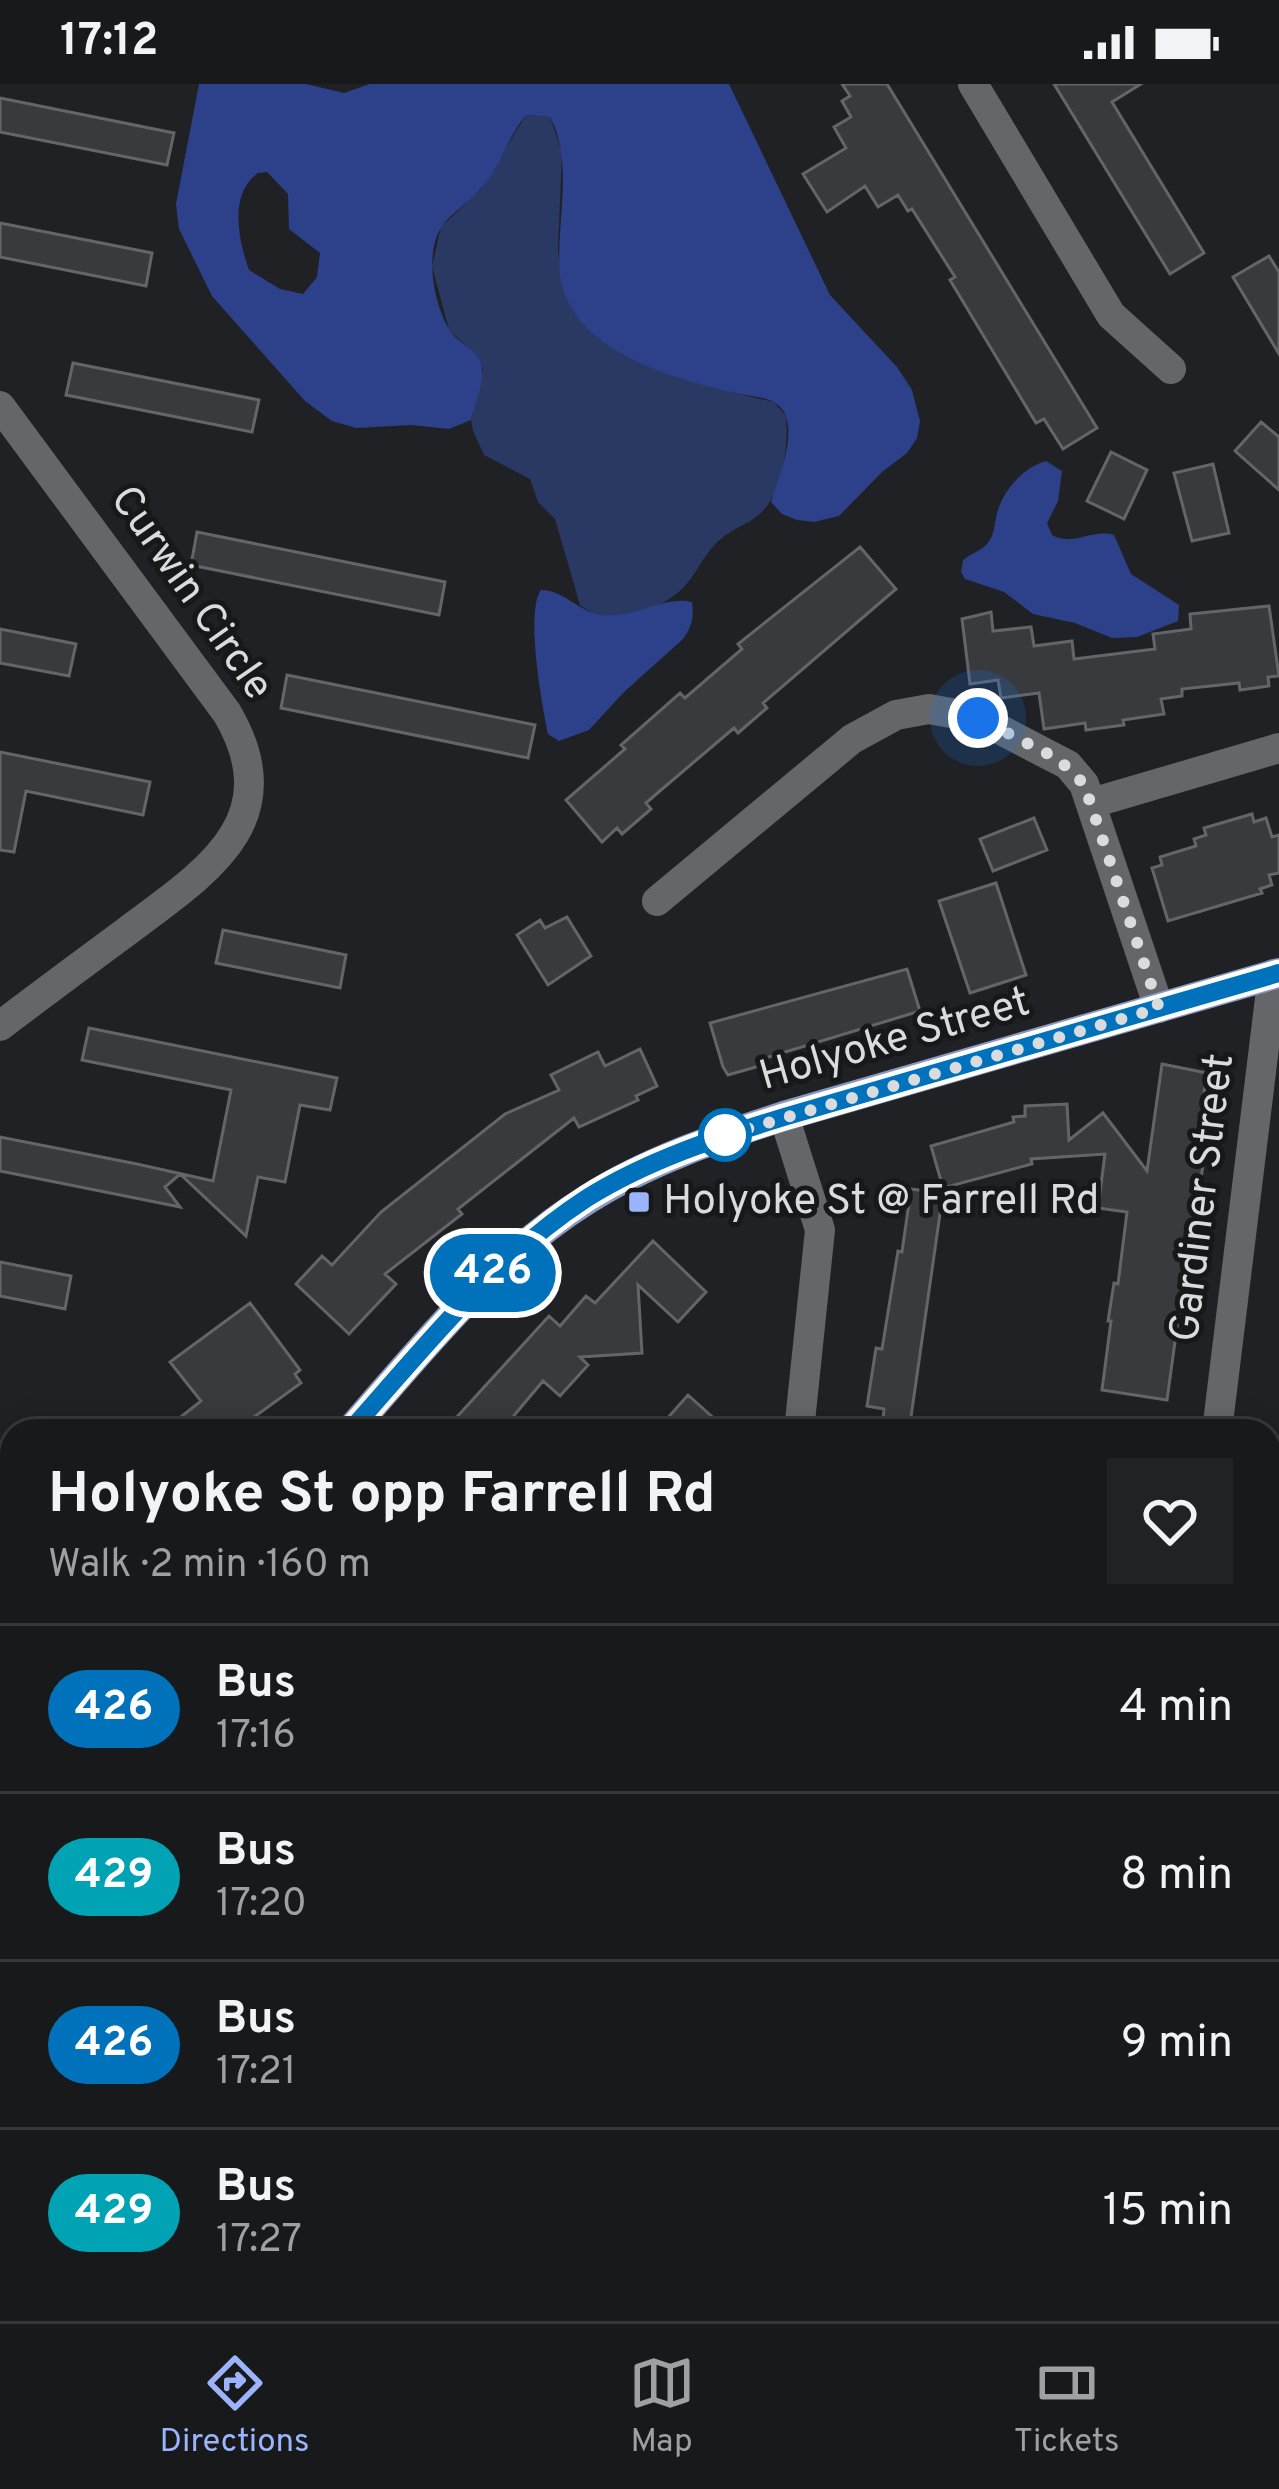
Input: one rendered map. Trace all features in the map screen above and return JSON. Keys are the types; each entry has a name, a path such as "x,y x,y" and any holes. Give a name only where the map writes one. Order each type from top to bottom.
{"main road":[{"name":"Holyoke Street","path":"361,1419 515,1252 566,1213 646,1167 784,1117 1276,974"}],"street":[{"path":"973,84 1112,315 1171,369"},
{"name":"Curwin Circle","path":"0,406 227,713 242,742 249,775 241,823 214,864 0,1026"},
{"path":"656,901 852,739 896,715 946,710 994,724 1068,765 1084,784 1159,1008"},
{"path":"1092,803 1279,748"},
{"name":"Gardiner Street","path":"1219,1419 1276,974"},
{"path":"784,1117 820,1230 799,1419"}],"shaded area":[{"path":"199,84 306,84 344,93 370,84 729,84 830,295 897,367 912,390 920,421 917,438 839,516 814,522 782,514 771,502 787,445 787,422 780,406 681,379 628,357 584,324 569,303 560,277 561,154 550,117 526,115 489,178 437,236 432,264 440,308 451,332 478,357 482,371 471,420 449,429 412,425 356,428 332,421 305,401 212,296 179,229 176,204","holes":["267,172 288,194 289,229 320,253 317,277 303,294 280,289 249,270 242,246 239,205 249,182"]},
{"path":"526,115 550,117 562,152 558,251 563,290 622,354 733,393 774,402 786,416 784,462 767,506 716,543 682,589 632,615 604,616 580,605 555,519 538,502 530,479 484,455 471,420 483,369 478,357 449,330 432,266 441,227 481,189"},
{"path":"1046,461 1062,471 1058,501 1047,523 1052,535 1067,539 1114,535 1131,574 1179,605 1178,621 1137,637 1112,638 1033,614 1004,592 965,579 963,560 990,540 1007,492 1024,473"},
{"path":"541,590 601,615 681,601 692,602 693,613 682,640 589,730 559,741 548,734 536,659 534,618"}],"building":[{"path":"842,84 887,84 1097,428 1063,449 1044,419 1036,423 950,280 955,277 898,195 878,207 865,186 827,212 803,174 846,148 834,127 851,117 842,101 850,96"},
{"path":"1054,84 1141,84 1112,102 1204,253 1170,274"},
{"path":"0,98 174,133 167,165 0,132"},
{"path":"0,223 152,253 146,286 0,257"},
{"path":"1269,256 1279,272 1279,354 1233,277"},
{"path":"73,363 259,400 252,432 66,395"},
{"path":"1261,422 1279,437 1279,490 1235,451"},
{"path":"1111,452 1147,470 1124,519 1087,501"},
{"path":"1213,464 1229,533 1192,541 1174,473"},
{"path":"197,532 445,582 439,615 191,565"},
{"path":"860,547 896,589 763,703 767,708 738,733 734,728 646,803 651,809 622,834 617,828 602,842 566,800 680,693 685,698 742,649 738,644"},
{"path":"1269,606 1279,676 1268,677 1269,686 1240,690 1239,683 1182,689 1182,696 1161,699 1164,714 1123,720 1124,725 1086,730 1085,723 1044,729 1039,693 1001,698 998,680 970,684 962,619 991,612 993,631 1031,627 1034,646 1072,641 1074,659 1155,649 1153,634 1191,629 1190,614"},
{"path":"0,629 76,644 69,676 0,663"},
{"path":"287,675 535,725 528,758 281,708"},
{"path":"0,752 150,782 143,815 26,791 14,852 0,850"},
{"path":"1252,814 1254,822 1266,818 1272,837 1279,835 1279,873 1269,875 1272,885 1260,889 1262,893 1168,921 1152,868 1162,865 1160,857 1196,846 1194,839 1206,835 1204,828"},
{"path":"1034,818 1047,850 993,871 980,839"},
{"path":"996,883 1026,975 970,993 939,901"},
{"path":"567,917 591,956 548,985 517,935 540,920 545,928"},
{"path":"223,930 346,955 340,988 216,963"},
{"path":"907,969 920,1011 762,1059 763,1065 728,1075 723,1067 710,1023"},
{"path":"89,1028 337,1078 330,1110 300,1105 285,1182 258,1177 246,1236 180,1174 165,1187 180,1207 0,1171 0,1137 137,1164 213,1181 231,1090 82,1060"},
{"path":"640,1049 657,1086 579,1127 574,1118 458,1209 462,1214 385,1274 396,1284 349,1334 296,1284 322,1256 332,1265 381,1212 505,1114 559,1090 551,1075 598,1052 605,1066"},
{"path":"1162,1064 1207,1073 1196,1148 1205,1151 1167,1400 1102,1390 1108,1321 1127,1212 1098,1208 1105,1154 1031,1159 1032,1164 943,1188 931,1146 1014,1122 1013,1117 1025,1116 1025,1106 1067,1104 1069,1140 1103,1113 1147,1171"},
{"path":"911,1189 943,1193 911,1419 883,1419 884,1409 867,1406 898,1251 902,1252"},
{"path":"653,1241 706,1292 678,1322 638,1285 642,1353 580,1357 588,1365 560,1396 543,1381 511,1419 455,1419 549,1316 560,1326 586,1296 595,1303"},
{"path":"0,1262 71,1276 65,1309 0,1296"},
{"path":"250,1303 300,1370 295,1374 301,1383 252,1419 178,1419 201,1401 170,1362"},
{"path":"688,1395 715,1419 667,1419"}],"bus line":[{"name":"426","path":"361,1419 515,1252 590,1197 646,1167 784,1117 1279,973"}],"place":[{"name":"Holyoke St @ Farrell Rd","path":"639,1202"}],"route":[{"path":"725,1135 716,1138 1159,1008 1084,784 1068,765 978,718"}]}
